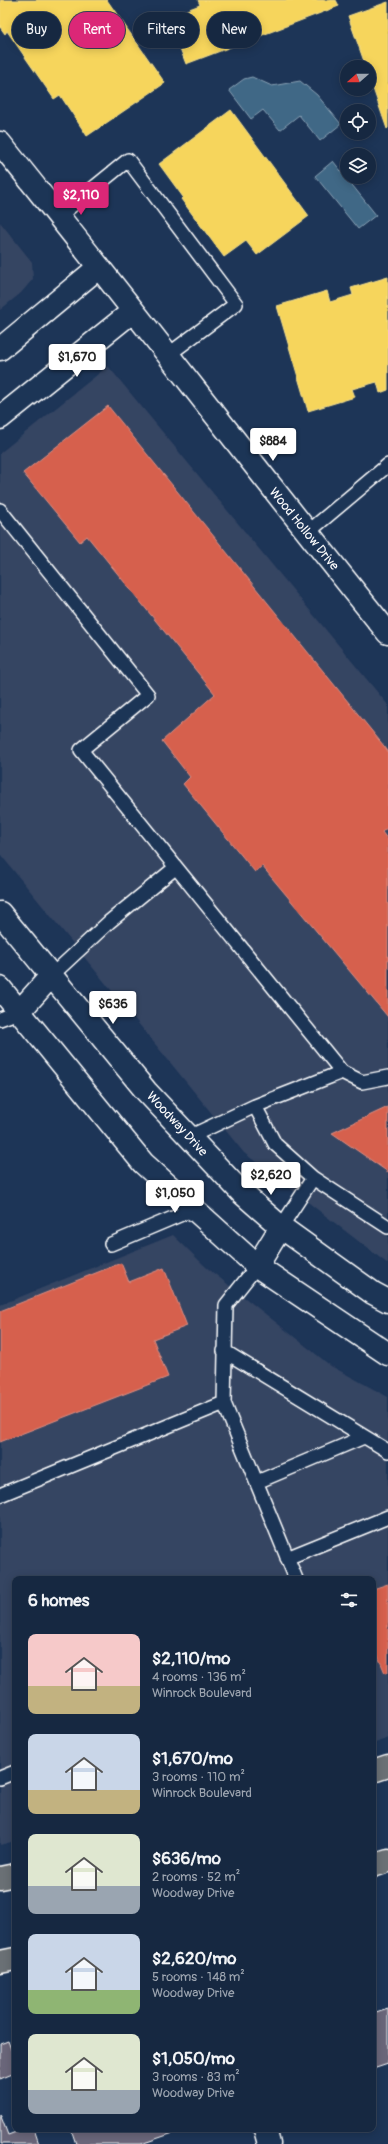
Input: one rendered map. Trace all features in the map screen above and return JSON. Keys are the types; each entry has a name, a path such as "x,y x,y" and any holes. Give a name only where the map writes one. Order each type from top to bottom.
{"main road":[{"name":"Wood Hollow Drive","path":"0,143 133,310 307,533 388,633"},
{"path":"0,349 99,267"},
{"path":"0,418 133,310"},
{"name":"Woodway Drive","path":"0,913 50,976 146,1091 242,1193 281,1227 373,1293 388,1301"},
{"path":"10,1016 50,976"},
{"path":"0,988 10,1016 143,1163 257,1266 388,1354"},
{"path":"257,1266 281,1227"},
{"path":"376,1770 388,1766"},
{"path":"376,1865 388,1861"},
{"path":"0,1878 12,1876"},
{"path":"0,1962 12,1960"},
{"path":"266,2132 270,2144"}],"lane":[{"path":"59,216 128,160 236,304 168,355"},
{"path":"307,533 388,464"},
{"path":"0,510 148,695 81,750 175,868 342,1072 362,1082 388,1077"},
{"path":"50,976 109,922 175,868"},
{"path":"189,1138 255,1106 342,1072"},
{"path":"255,1106 275,1144 313,1178 388,1227"},
{"path":"281,1227 313,1178"},
{"path":"111,1244 194,1209"},
{"path":"257,1266 226,1305 224,1403 295,1576"},
{"path":"224,1351 388,1451"},
{"path":"0,1495 224,1403"},
{"path":"257,1482 364,1437"},
{"path":"287,1558 388,1517"},
{"path":"0,1778 12,1773"}],"shaded area":[{"path":"252,77 272,86 300,81 317,95 340,123 340,125 320,141 299,115 280,130 263,110 251,119 229,90 244,79"},
{"path":"333,161 340,170 340,184 351,184 376,215 358,229 315,176"},
{"path":"0,222 32,262 33,279 21,293 0,310"},
{"path":"108,366 388,705 388,1264 244,1153 0,854 0,453"},
{"path":"173,1235 206,1267 331,1366 388,1397 388,1738 376,1743 376,1576 12,1576 12,1842 0,1845 0,1305"}],"building: Homes":[{"path":"0,0 107,0 115,12 69,12 69,48 125,48 125,26 133,37 133,48 141,48 165,83 87,136 60,95 54,99 19,48 61,48 61,12 12,12 12,38 7,31 5,34 0,27"},
{"path":"198,0 336,0 339,6 261,36 261,12 207,12 207,48 228,48 186,64 180,48 199,48 199,12 181,12 200,5"},
{"path":"388,2 387,129 376,96 376,60 364,60 348,16"},
{"path":"231,110 309,216 257,255 246,241 224,257 181,199 183,197 159,164"},
{"path":"388,277 388,390 380,393 377,382 352,389 355,397 308,411 277,306 327,291 330,302 353,295 351,288"}],"building: Shops":[{"path":"108,406 388,751 388,827 382,832 388,840 388,1017 262,866 255,872 183,784 190,777 162,741 215,694 87,536 80,542 23,473"},
{"path":"388,1107 388,1172 332,1133"},
{"path":"121,1263 129,1282 164,1268 187,1326 153,1339 168,1377 0,1442 0,1311"},
{"path":"388,1584 388,1672 385,1673 376,1651 376,1588"}],"building: Other":[{"path":"388,2008 388,2064 376,2068 376,2012"},
{"path":"8,2041 12,2052 12,2074 0,2079 0,2044"},
{"path":"0,2114 8,2135 16,2132 35,2132 39,2144 0,2144"},
{"path":"72,2132 176,2132 141,2144 76,2144"}]}
